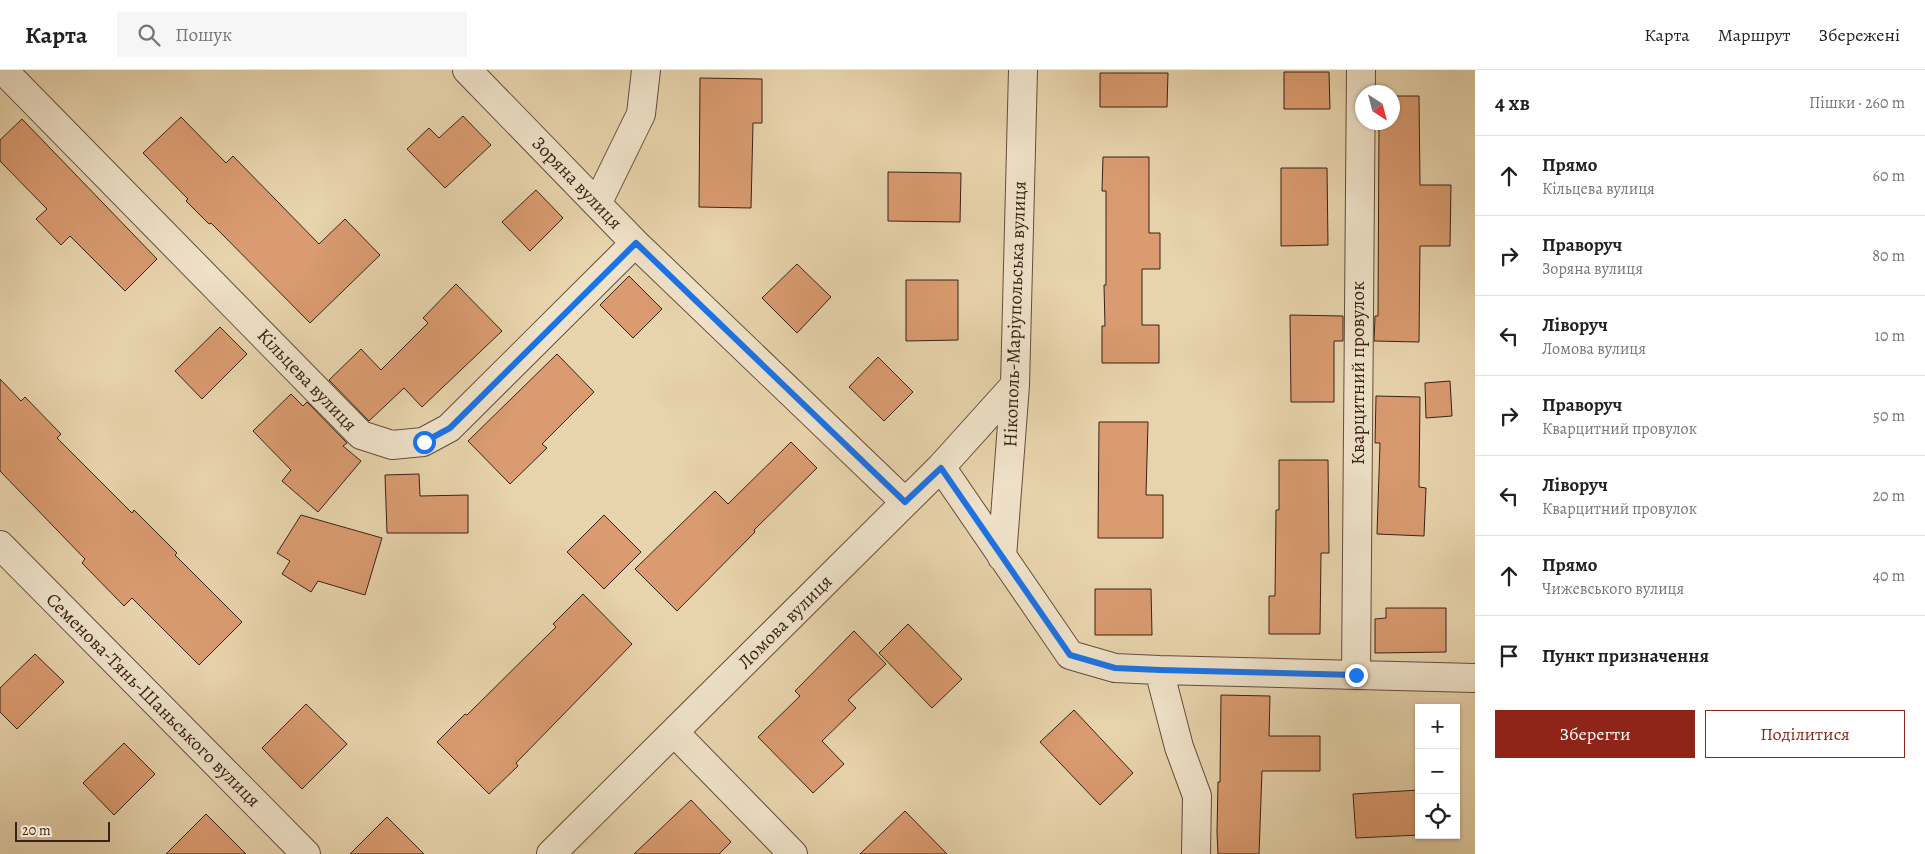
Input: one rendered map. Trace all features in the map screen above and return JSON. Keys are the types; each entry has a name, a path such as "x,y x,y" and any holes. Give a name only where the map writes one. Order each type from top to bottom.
{"street":[{"name":"Кільцева вулиця","path":"3,70 361,435 392,445 424,442 450,428 636,243"},
{"name":"Зоряна вулиця","path":"467,70 636,243 905,502"},
{"path":"598,204 641,114 646,70"},
{"name":"Нікополь-Маріупольська вулиця","path":"1002,557 1015,385 1023,70"},
{"name":"Кварцитний провулок","path":"1356,675 1360,70"},
{"name":"Ломова вулиця","path":"551,854 941,468 1015,385"},
{"path":"941,468 1070,655 1115,668 1475,678"},
{"name":"Семенова-Тянь-Шаньського вулиця","path":"0,545 306,854"},
{"path":"1160,670 1179,747 1197,796 1196,854"},
{"path":"674,732 793,854"}],"building":[{"path":"1284,72 1329,72 1330,109 1284,109"},
{"path":"1100,73 1168,73 1167,107 1100,107"},
{"path":"700,78 762,79 762,123 753,123 751,208 699,207"},
{"path":"1400,96 1419,96 1420,185 1451,185 1450,246 1420,246 1419,342 1374,341 1375,316 1378,316 1379,130 1400,130"},
{"path":"463,116 491,145 445,188 407,149 429,128 439,138"},
{"path":"181,117 226,163 233,156 319,244 345,219 380,255 310,323 211,223 209,224 186,201 188,199 143,153"},
{"path":"22,119 157,259 125,291 70,236 61,245 36,219 47,209 0,161 0,140"},
{"path":"1103,157 1149,157 1149,233 1160,233 1160,269 1142,269 1142,325 1159,325 1159,363 1102,363 1102,326 1105,326 1104,285 1106,285 1106,191 1102,191"},
{"path":"1281,168 1327,168 1328,245 1281,246"},
{"path":"888,172 961,173 960,222 888,221"},
{"path":"536,190 563,218 530,251 502,222"},
{"path":"797,264 831,297 797,333 762,298"},
{"path":"629,276 662,309 633,338 600,305"},
{"path":"906,280 958,280 958,340 906,341"},
{"path":"456,284 502,331 422,407 404,388 369,421 329,380 361,349 381,370 428,323 423,318"},
{"path":"1290,315 1343,316 1343,341 1334,341 1334,402 1291,402"},
{"path":"220,327 247,354 202,399 175,371"},
{"path":"557,354 594,392 542,444 547,448 510,484 468,441"},
{"path":"878,357 913,392 884,421 849,387"},
{"path":"0,379 21,401 25,397 61,434 57,438 132,513 134,510 177,553 175,555 242,622 199,665 132,598 124,606 82,563 85,559 0,471"},
{"path":"1450,381 1452,416 1426,418 1425,383"},
{"path":"291,394 303,406 307,402 347,443 343,446 361,461 318,512 282,481 291,470 253,431"},
{"path":"1376,396 1420,397 1419,487 1426,488 1424,536 1377,534 1380,443 1375,443"},
{"path":"1099,422 1148,422 1146,495 1163,495 1163,538 1098,538"},
{"path":"791,442 817,468 754,530 755,532 677,611 635,569 715,491 728,504"},
{"path":"1279,460 1328,460 1329,553 1321,553 1320,634 1269,634 1269,596 1275,596 1276,510 1279,510"},
{"path":"419,474 420,496 468,495 468,533 387,533 385,475"},
{"path":"301,515 382,538 365,595 318,581 311,592 282,574 290,561 277,553"},
{"path":"604,515 641,552 604,589 567,552"},
{"path":"1095,589 1151,589 1152,635 1095,635"},
{"path":"583,594 632,644 516,763 518,766 489,794 437,742 556,627 553,624"},
{"path":"1386,608 1446,608 1446,652 1375,653 1375,619 1386,618"},
{"path":"908,624 962,679 932,708 879,653"},
{"path":"854,631 886,664 848,700 856,708 822,741 844,764 813,793 758,737 800,696 795,691"},
{"path":"35,654 64,682 17,729 0,712 0,688"},
{"path":"1221,695 1270,696 1269,736 1320,736 1320,771 1262,771 1259,854 1218,854"},
{"path":"306,704 347,744 302,789 262,748"},
{"path":"1074,710 1133,773 1100,805 1040,742"},
{"path":"124,743 155,774 114,815 83,783"},
{"path":"1415,790 1415,835 1356,838 1353,794"},
{"path":"691,800 731,842 719,854 634,854"},
{"path":"905,811 947,854 860,854"},
{"path":"206,814 246,854 166,854"},
{"path":"387,817 424,854 350,854"}],"route":[{"path":"424,442 450,428 636,243 905,502 941,468 1070,655 1115,668 1356,675"}]}
